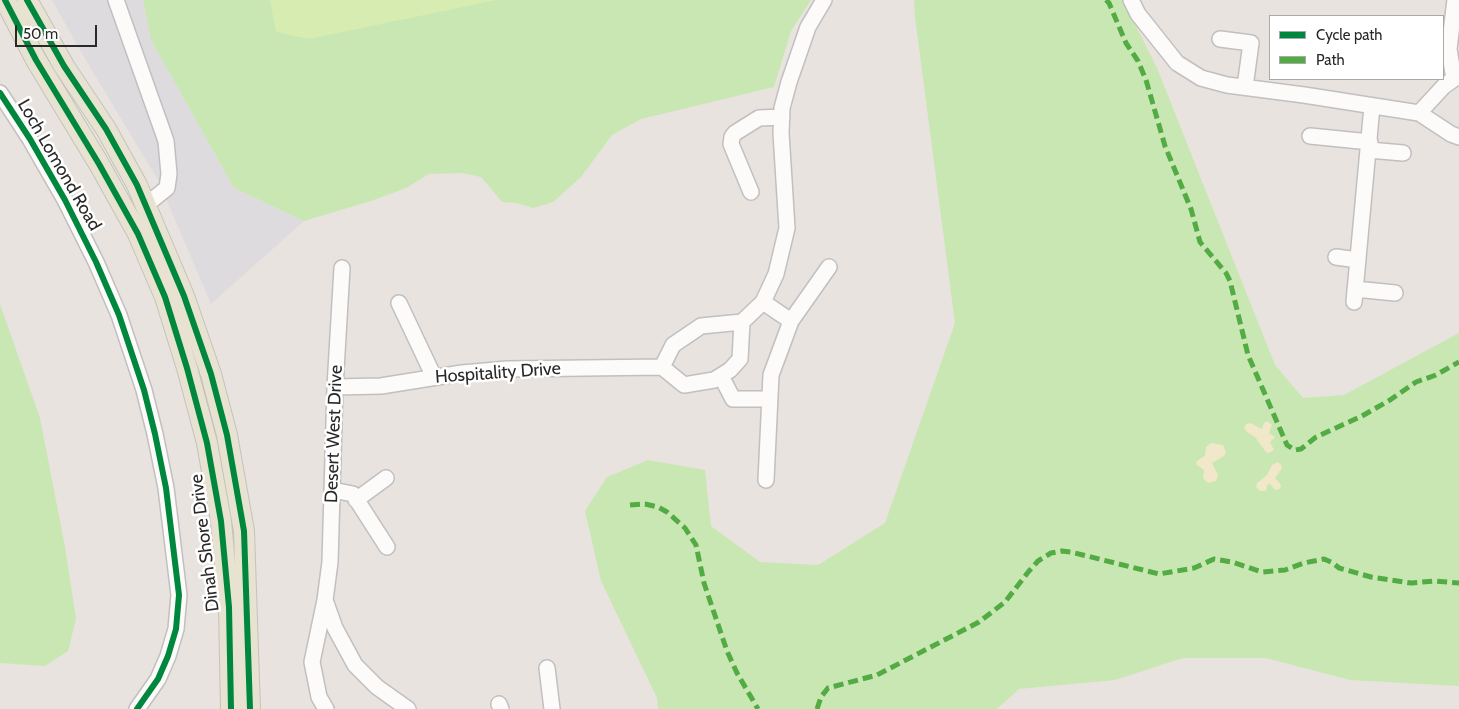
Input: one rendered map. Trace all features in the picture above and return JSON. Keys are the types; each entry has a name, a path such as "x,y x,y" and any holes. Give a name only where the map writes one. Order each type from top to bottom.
{"main road":[{"name":"Dinah Shore Drive","path":"5,0 36,60 100,164 138,234 164,297 184,359 207,443 221,520 229,607 231,709"},
{"name":"Dinah Shore Drive","path":"27,0 64,66 106,129 137,185 184,296 211,374 227,435 244,531 250,709"}],"street":[{"path":"116,0 166,141 169,174 168,188 146,205"},
{"path":"742,322 740,359 730,370 714,380 684,385 662,367 673,345 701,326 742,322 763,302 776,274 787,228 781,133 782,108 808,27 824,0"},
{"path":"1131,0 1138,14 1177,63 1201,78 1244,88 1304,95 1419,113 1439,127 1459,137"},
{"path":"1419,113 1437,95 1452,74 1449,49 1456,8"},
{"path":"1220,39 1251,43 1244,88"},
{"name":"Loch Lomond Road","path":"0,93 30,139 61,193 96,262 122,324 144,390 155,434 166,488 179,595 176,629 168,656 158,679 137,709"},
{"path":"1437,95 1434,108 1439,127"},
{"path":"1372,106 1370,146 1354,295 1395,293"},
{"path":"751,192 731,144 732,137 735,133 759,118 782,117"},
{"path":"1310,136 1403,153"},
{"path":"1336,257 1358,260"},
{"path":"766,480 771,375 791,321 829,267"},
{"name":"Desert West Drive","path":"326,709 319,696 312,662 325,600 330,562 335,387 342,268"},
{"path":"763,302 791,321"},
{"path":"399,303 434,377"},
{"name":"Hospitality Drive","path":"335,387 380,386 434,377 507,369 662,367"},
{"path":"721,376 734,399 770,399"},
{"path":"356,500 386,478"},
{"path":"332,490 352,494 387,547"},
{"name":"Desert West Drive","path":"325,600 335,628 355,666 377,687 408,709"},
{"path":"547,668 552,709"}],"shaded area":[{"path":"52,0 143,0 151,40 234,188 304,221 211,304 158,180"}],"green space":[{"path":"143,0 811,0 791,31 774,87 641,119 612,135 581,177 553,202 533,208 517,203 502,202 481,177 462,173 429,174 406,188 371,201 304,221 234,188 151,40"},
{"path":"270,0 497,0 309,39 276,32"},
{"path":"914,0 1123,0 1157,68 1275,365 1303,398 1344,395 1459,333 1459,686 1350,680 1266,658 1183,658 1115,680 1019,689 997,709 658,709 657,698 601,581 585,511 607,477 648,460 705,470 711,526 760,562 818,565 885,523 955,323"},
{"path":"0,304 40,418 65,547 76,619 68,651 45,666 0,663"}],"sand":[{"path":"1267,421 1272,425 1269,433 1275,437 1270,442 1274,450 1269,453 1244,428 1246,424 1250,423 1262,429"},
{"path":"1211,443 1223,445 1226,452 1224,456 1212,463 1218,475 1216,481 1208,483 1203,478 1204,470 1196,463 1205,456 1206,447"},
{"path":"1278,462 1282,466 1275,478 1281,485 1280,489 1275,490 1269,483 1266,491 1260,491 1256,487 1257,483 1267,475 1272,465"}],"marked path":[{"path":"1106,0 1146,80 1165,146 1191,209 1200,242 1226,273 1230,281 1248,355 1287,445 1295,450 1301,449 1316,437 1362,416 1416,382 1436,375 1459,362"},
{"path":"630,505 645,504 658,507 667,512 685,528 696,545 704,583 727,651 737,673 758,709"},
{"path":"817,709 821,697 828,688 877,675 979,622 1005,602 1038,561 1051,553 1071,552 1159,574 1194,568 1214,559 1232,562 1262,572 1285,570 1304,563 1324,559 1339,568 1371,577 1411,583 1435,581 1459,583"}],"cycle path":[{"path":"5,0 36,60 99,164 138,234 165,297 187,368 207,443 221,521 229,607 231,709"},
{"path":"27,0 64,66 106,129 137,185 184,296 211,374 227,435 244,531 250,709"},
{"path":"0,93 30,139 65,200 96,262 119,315 144,390 155,434 166,488 179,595 176,629 168,656 158,679 137,709"}]}
